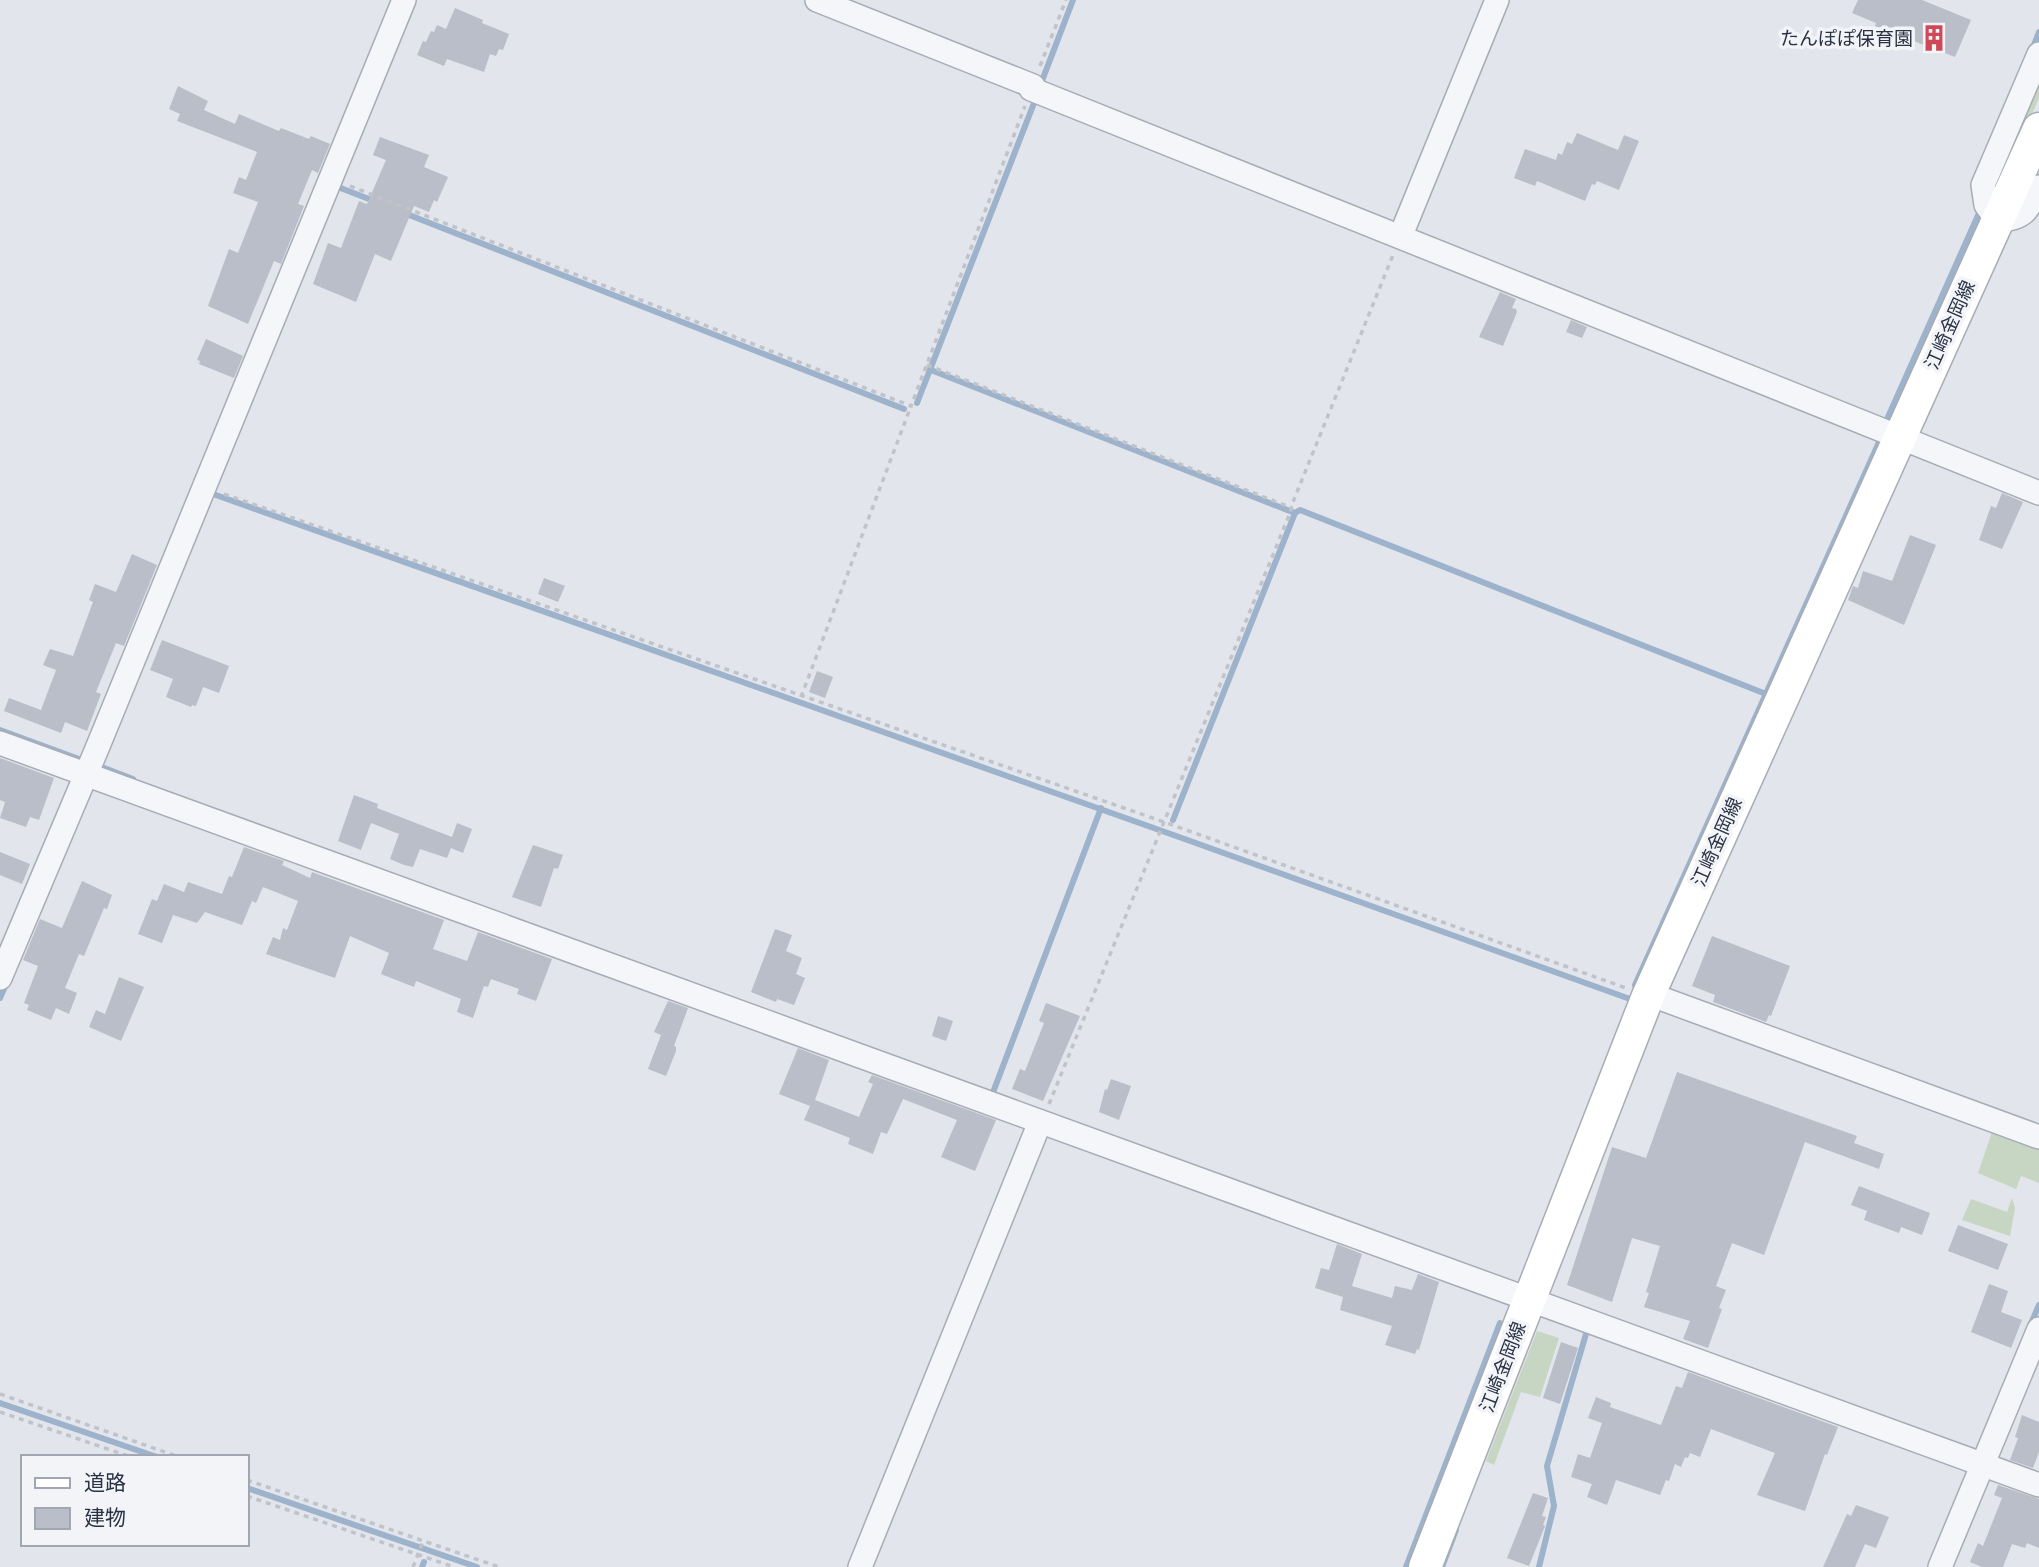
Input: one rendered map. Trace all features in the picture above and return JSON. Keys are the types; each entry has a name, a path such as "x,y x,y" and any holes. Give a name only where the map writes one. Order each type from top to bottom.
{"main road":[{"name":"江崎金岡線","path":"1425,1567 1648,995 2039,129"}],"street":[{"path":"0,978 404,0"},
{"path":"817,0 2039,493"},
{"path":"1401,235 1497,0"},
{"path":"2039,54 1983,185 1986,205 1997,220 2012,220 2025,212 2039,187"},
{"path":"0,743 1043,1116 1529,1299 2039,1485"},
{"path":"1648,995 2039,1137"},
{"path":"860,1567 1043,1116"},
{"path":"1940,1567 2039,1329"}],"path":[{"path":"801,697 911,406 930,366 1066,0"},
{"path":"346,185 911,406"},
{"path":"1043,1116 1401,235"},
{"path":"930,366 1291,510"},
{"path":"218,492 1648,995"},
{"path":"0,1394 173,1455"},
{"path":"0,1412 125,1455"},
{"path":"248,1480 499,1567"},
{"path":"248,1496 419,1552 454,1567"},
{"path":"413,1567 423,1542"}],"green space":[{"path":"2039,71 2039,98 1996,194 1991,188"},
{"path":"1992,1132 2039,1148 2039,1183 2021,1176 2016,1189 1978,1173"},
{"path":"2012,1198 2015,1208 2010,1236 1962,1220 1971,1199 2007,1212"},
{"path":"1537,1331 1559,1338 1540,1397 1521,1392 1494,1465 1486,1461"}],"building":[{"name":"たんぽぽ保育園","path":"1858,0 1922,0 1971,20 1955,57 1875,26 1876,23 1852,13"},
{"path":"455,8 509,34 503,50 499,49 496,56 490,54 484,72 447,59 444,66 417,55 423,41 426,42 437,25 446,29"},
{"path":"178,86 208,101 204,110 235,124 239,114 279,131 281,128 330,144 318,173 312,170 298,204 304,206 281,264 274,261 248,324 208,306 229,249 238,253 258,202 233,193 239,177 246,180 257,152 177,121 180,114 169,109"},
{"path":"1577,133 1618,150 1624,135 1639,141 1619,190 1597,181 1595,185 1592,184 1585,201 1537,181 1535,186 1514,178 1525,149 1556,160 1558,153 1562,155 1567,142 1572,144"},
{"path":"380,137 429,155 424,167 448,177 437,202 434,200 429,212 414,206 391,261 375,254 356,302 313,284 328,243 341,248 359,201 367,204 386,160 373,155"},
{"path":"1500,292 1516,299 1512,308 1517,312 1503,346 1479,337"},
{"path":"1571,320 1587,327 1582,338 1566,332"},
{"path":"206,339 243,356 234,378 199,364 200,361 197,360"},
{"path":"2002,493 2023,502 2002,549 1979,540 1991,506 1996,508"},
{"path":"1910,535 1936,545 1904,625 1848,600 1853,586 1858,588 1863,571 1892,581"},
{"path":"132,554 157,565 124,646 116,643 96,692 101,694 87,731 65,722 61,733 4,711 9,698 41,710 56,670 43,665 50,649 73,656 93,602 89,600 95,584 116,592"},
{"path":"544,578 565,586 558,602 538,594"},
{"path":"162,640 229,666 219,693 203,687 196,706 191,707 166,697 173,679 150,670"},
{"path":"817,671 833,677 825,698 809,692"},
{"path":"0,758 54,778 39,820 30,817 26,827 0,818 5,802 0,800"},
{"path":"354,795 378,804 377,808 452,837 457,823 472,829 463,853 451,848 447,858 420,849 413,867 404,865 390,859 399,834 371,823 361,850 338,841"},
{"path":"533,845 563,855 558,869 554,868 541,907 512,897"},
{"path":"244,847 284,861 282,865 310,878 312,872 444,920 433,949 467,961 478,932 552,959 536,1001 517,994 519,989 491,979 488,987 484,986 473,1018 457,1012 461,999 416,981 414,987 381,974 389,953 350,936 335,978 266,954 273,937 280,940 283,928 287,930 298,901 263,887 256,903 252,901 242,925 205,912 197,923 173,915 162,943 138,934 152,899 157,901 164,884 184,892 188,882 222,894"},
{"path":"0,852 30,864 22,884 0,875"},
{"path":"82,881 112,895 84,956 79,954 65,988 77,993 69,1014 56,1008 51,1020 27,1010 29,1005 24,1003 38,966 23,960 40,919 62,928"},
{"path":"775,929 792,935 786,951 802,958 796,974 805,978 794,1005 777,999 776,1002 751,992"},
{"path":"1712,936 1790,966 1771,1016 1769,1015 1766,1022 1713,1002 1715,995 1692,986"},
{"path":"119,977 144,987 121,1041 89,1027 96,1010 105,1014"},
{"path":"668,1001 688,1008 666,1076 648,1069 661,1035 654,1032"},
{"path":"1046,1003 1080,1016 1043,1101 1012,1089 1020,1069 1025,1071 1044,1023 1039,1021"},
{"path":"938,1016 953,1021 946,1041 932,1036"},
{"path":"798,1048 829,1060 815,1100 859,1117 873,1084 868,1082 872,1075 996,1120 975,1171 941,1157 957,1120 903,1099 887,1134 881,1132 873,1154 848,1144 850,1138 804,1120 810,1106 779,1094"},
{"path":"1677,1072 1857,1136 1854,1143 1884,1154 1879,1169 1805,1142 1764,1255 1732,1243 1716,1286 1726,1290 1708,1348 1683,1339 1690,1321 1644,1307 1660,1246 1632,1238 1612,1302 1567,1285 1612,1147 1646,1158"},
{"path":"1111,1079 1131,1086 1119,1120 1099,1112 1105,1089 1107,1090"},
{"path":"1859,1186 1930,1213 1922,1235 1901,1227 1899,1233 1864,1220 1867,1211 1851,1205"},
{"path":"1958,1225 2008,1244 1998,1270 1948,1251"},
{"path":"1337,1244 1362,1254 1352,1286 1392,1298 1395,1286 1412,1290 1418,1274 1439,1282 1419,1350 1417,1349 1415,1354 1385,1345 1392,1326 1340,1310 1343,1297 1315,1288 1321,1268 1329,1270"},
{"path":"1989,1284 2008,1291 2001,1312 2022,1320 2011,1348 1971,1332"},
{"path":"1561,1342 1578,1348 1560,1404 1543,1398"},
{"path":"1688,1372 1838,1427 1827,1455 1825,1454 1805,1511 1757,1495 1775,1453 1711,1429 1700,1457 1690,1453 1681,1467 1675,1464 1660,1495 1616,1480 1607,1505 1587,1497 1592,1484 1571,1477 1578,1454 1590,1458 1602,1423 1588,1418 1596,1397 1611,1403 1610,1407 1661,1425 1676,1386 1682,1388"},
{"path":"2022,1415 2039,1422 2039,1452 2033,1468 2010,1460"},
{"path":"1998,1485 2039,1499 2039,1548 2027,1543 2025,1548 2012,1544 2003,1567 1982,1567 1970,1562 1978,1543 1983,1546 2002,1498 1994,1495"},
{"path":"1533,1493 1548,1498 1542,1516 1546,1517 1545,1526 1529,1566 1507,1558"},
{"path":"1856,1505 1889,1517 1876,1548 1865,1544 1855,1567 1823,1567 1847,1514 1851,1516"}],"waterway":[{"path":"1040,86 1073,0"},
{"path":"2032,50 2039,32"},
{"path":"917,403 1036,98"},
{"path":"338,187 374,201"},
{"path":"1884,426 1980,211 1979,207"},
{"path":"404,213 904,409"},
{"path":"931,370 1295,513"},
{"path":"1635,985 1880,440"},
{"path":"213,494 1630,999"},
{"path":"1173,820 1295,513 1300,510 1766,694"},
{"path":"0,730 79,759"},
{"path":"99,766 133,779"},
{"path":"992,1095 1101,808"},
{"path":"0,998 7,982"},
{"path":"2030,1326 2039,1305"},
{"path":"1406,1567 1500,1323"},
{"path":"1539,1567 1554,1506 1547,1466 1586,1334"},
{"path":"0,1403 151,1455"},
{"path":"248,1488 477,1567"},
{"path":"1442,1567 1456,1530"},
{"path":"422,1567 424,1562"}],"place":[{"name":"たんぽぽ保育園","path":"1934,38"}]}
